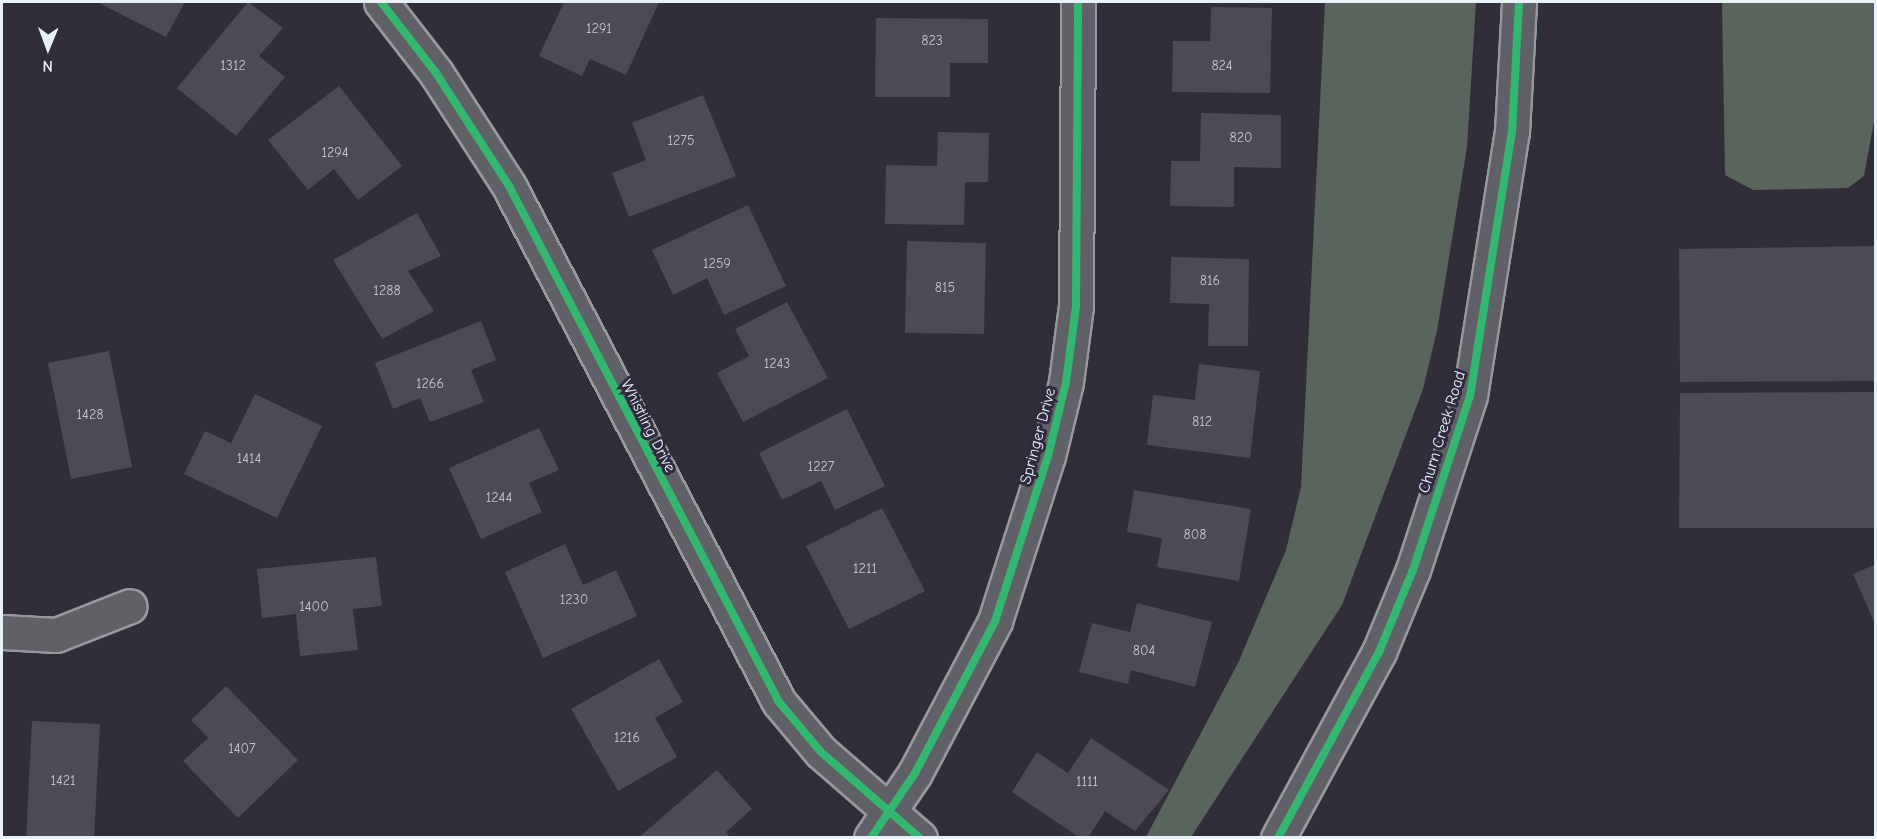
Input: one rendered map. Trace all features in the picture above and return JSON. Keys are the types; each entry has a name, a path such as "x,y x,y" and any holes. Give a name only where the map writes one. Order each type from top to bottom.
{"street":[{"name":"Springer Drive","path":"879,826 921,763 995,621 1026,532 1066,382 1078,267 1078,2"},
{"name":"Churn Creek Road","path":"1278,837 1379,651 1413,570 1470,396 1512,132 1519,2"},
{"name":"Whistling Drive","path":"393,6 509,186 779,702 799,730 879,826 920,837"},
{"path":"2,632 56,634 130,606"}],"shaded area":[{"path":"1325,2 1476,2 1467,147 1437,331 1423,389 1342,605 1191,837 1146,837 1238,663 1286,550 1301,487"},
{"path":"1722,2 1875,2 1875,116 1864,176 1848,188 1753,190 1725,175"}],"building":[{"path":"97,2 185,2 166,37"},
{"path":"248,2 283,28 259,56 285,77 236,136 177,88"},
{"path":"564,2 659,2 626,75 590,59 582,76 539,56"},
{"path":"1211,7 1272,8 1270,93 1172,92 1173,41 1210,41"},
{"path":"876,18 988,19 988,63 950,63 950,97 875,97"},
{"path":"339,86 402,166 358,200 334,169 308,190 268,140"},
{"path":"703,95 736,176 629,217 612,173 646,160 632,123"},
{"path":"1201,113 1281,115 1281,168 1234,167 1234,207 1170,206 1171,161 1200,161"},
{"path":"938,132 989,133 988,182 965,182 964,225 885,224 886,165 937,166"},
{"path":"748,205 786,286 724,315 707,278 673,295 652,250"},
{"path":"417,213 441,256 408,271 434,311 382,339 333,260"},
{"path":"907,241 986,243 984,334 905,333"},
{"path":"1874,246 1875,381 1680,382 1679,249"},
{"path":"1171,257 1249,259 1248,346 1208,346 1209,304 1170,303"},
{"path":"787,302 828,378 743,422 717,373 749,356 735,329"},
{"path":"481,321 496,360 471,370 484,402 430,422 420,398 393,409 375,363"},
{"path":"109,351 132,467 71,479 48,363"},
{"path":"1199,364 1260,371 1250,458 1147,445 1153,395 1195,400"},
{"path":"1874,392 1876,528 1679,528 1680,393"},
{"path":"255,394 322,426 277,518 184,474 205,431 231,443"},
{"path":"847,409 885,486 835,510 821,481 782,500 759,453"},
{"path":"539,428 559,470 529,483 542,512 481,539 449,468"},
{"path":"1134,490 1251,509 1239,581 1157,567 1162,538 1127,532"},
{"path":"882,508 925,591 849,629 806,546"},
{"path":"565,544 583,585 616,570 637,616 543,658 505,572"},
{"path":"376,557 382,606 353,609 358,650 300,656 296,614 262,618 257,569"},
{"path":"1876,564 1876,626 1853,574"},
{"path":"1137,603 1212,622 1195,687 1131,670 1128,684 1079,672 1092,623 1130,632"},
{"path":"659,659 683,702 655,718 677,757 618,791 571,709"},
{"path":"226,686 298,760 238,818 183,761 208,738 191,720"},
{"path":"32,721 100,724 94,838 26,838"},
{"path":"1091,738 1169,790 1135,831 1105,811 1088,838 1080,838 1012,792 1037,752 1068,773"},
{"path":"717,770 752,809 726,832 731,838 638,838"}],"cycle path":[{"path":"381,2 436,73 509,186 779,702 821,752 920,838"},
{"path":"871,838 915,773 995,621 1048,456 1066,382 1076,306 1078,2"},
{"path":"1278,838 1379,652 1413,570 1470,396 1512,132 1519,2"}]}
